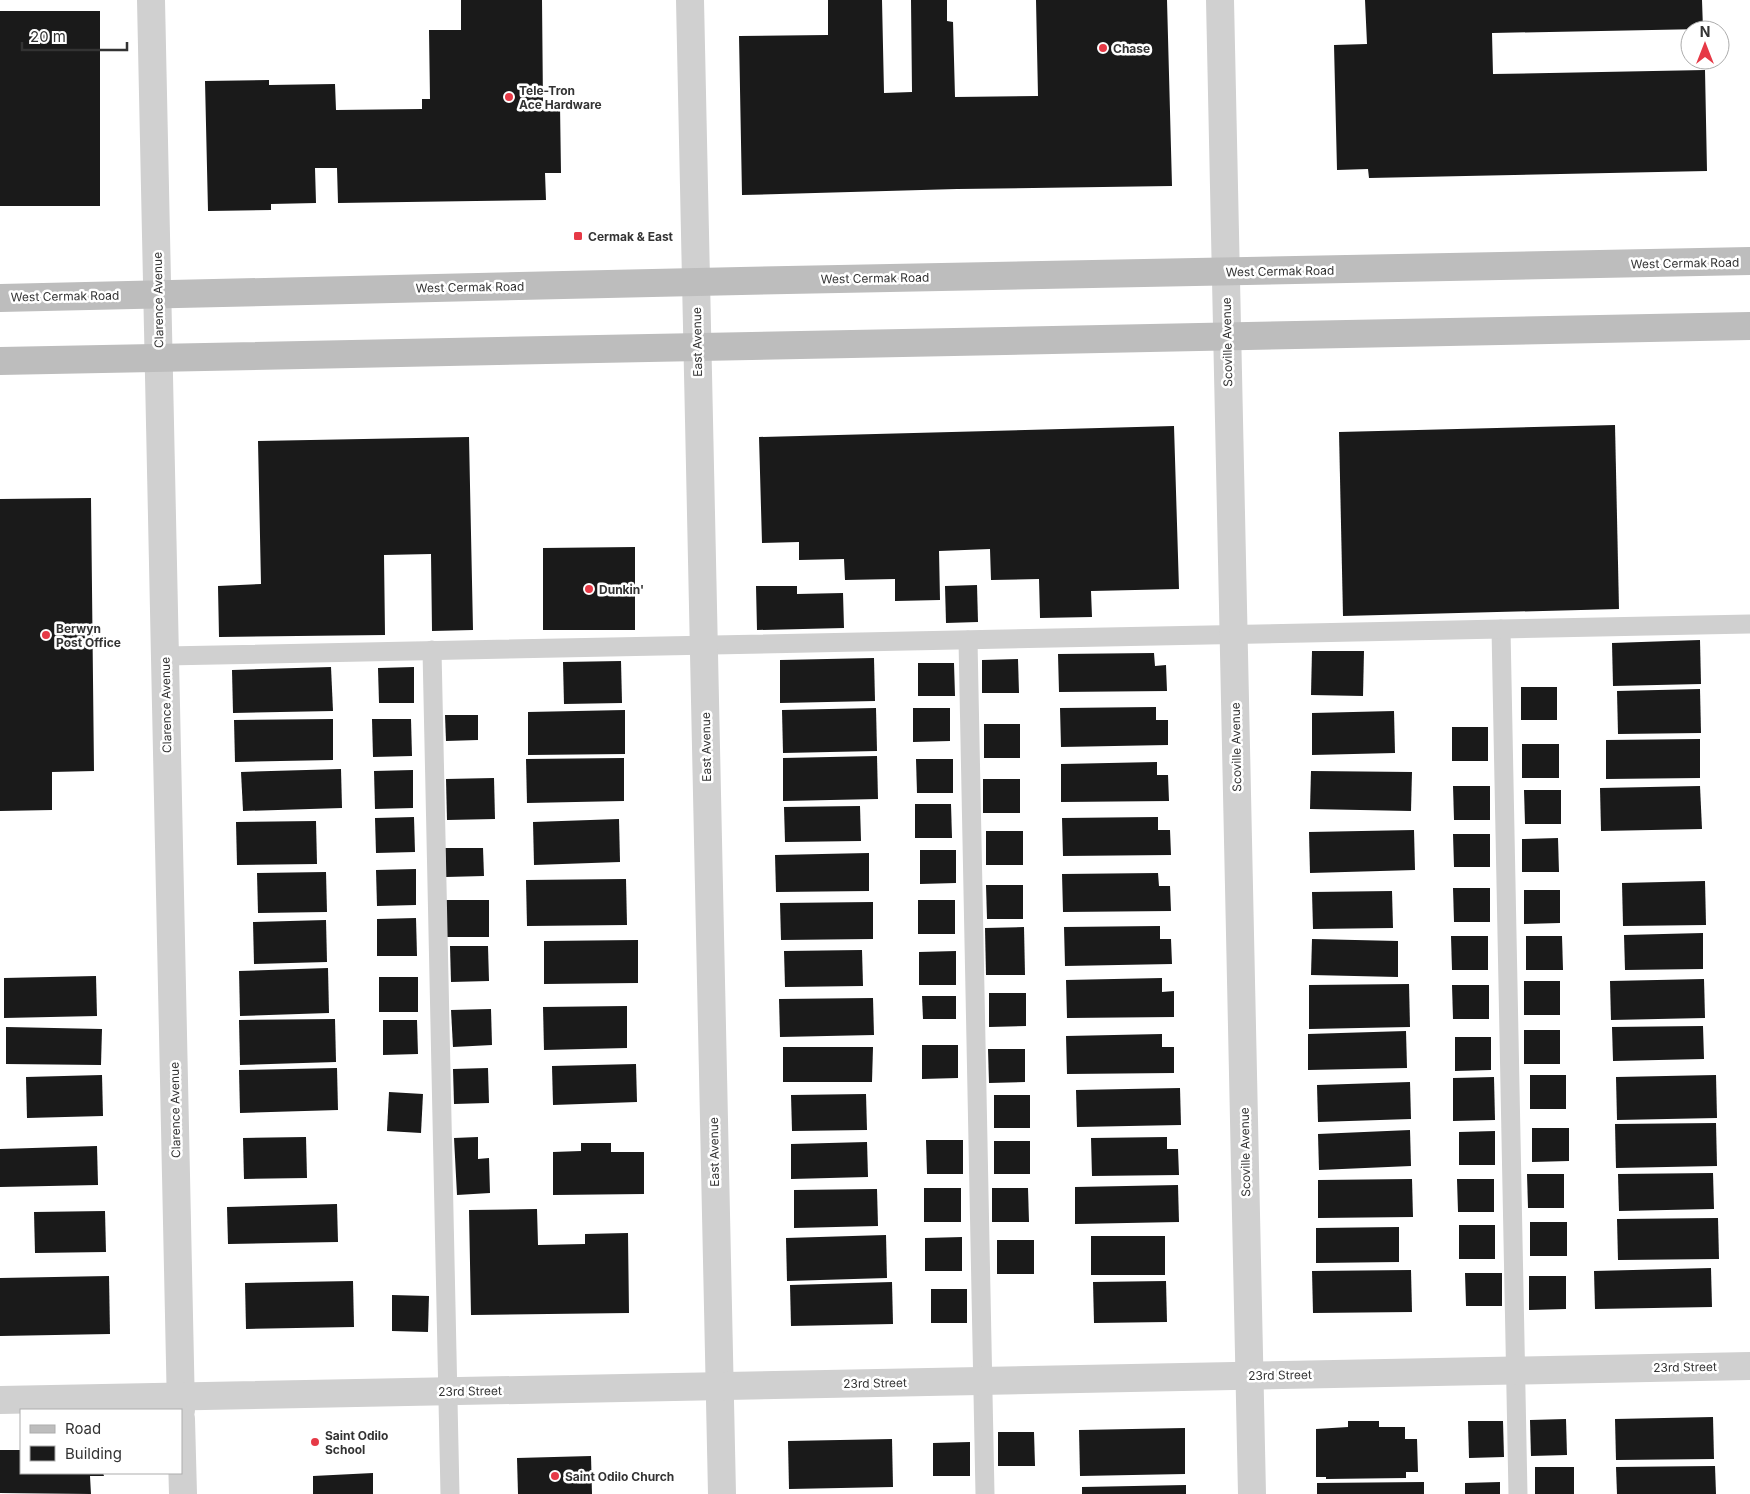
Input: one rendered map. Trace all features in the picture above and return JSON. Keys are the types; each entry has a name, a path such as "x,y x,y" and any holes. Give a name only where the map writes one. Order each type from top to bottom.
{"main road":[{"name":"West Cermak Road","path":"0,298 1750,261"},
{"path":"0,362 1750,326"}],"street":[{"name":"Clarence Avenue","path":"151,0 181,1409"},
{"name":"East Avenue","path":"690,0 722,1494"},
{"name":"Scoville Avenue","path":"1220,0 1252,1494"},
{"name":"23rd Street","path":"0,1400 181,1409 448,1392 719,1385 1750,1366"},
{"name":"Clarence Avenue","path":"182,1452 183,1494"}],"lane":[{"path":"165,656 1750,624"},
{"path":"1501,629 1514,1371 1518,1494"},
{"path":"968,640 985,1494"},
{"path":"432,650 450,1494"}],"building":[{"path":"461,0 542,0 543,105 560,105 561,173 545,173 546,200 338,203 337,168 315,168 316,203 271,204 271,210 208,211 205,81 269,80 269,85 335,84 336,110 422,109 422,99 430,99 429,30 461,30"},
{"path":"828,0 882,0 884,93 912,92 911,0 947,0 947,21 953,22 955,97 1038,96 1036,0 1167,0 1172,186 742,195 739,36 828,35"},
{"path":"1365,0 1702,0 1703,20 1680,20 1680,29 1492,33 1493,74 1705,70 1707,171 1369,178 1368,169 1337,170 1334,45 1367,44"},
{"path":"0,11 100,11 100,206 0,206"},
{"path":"1615,425 1619,609 1343,616 1339,432"},
{"path":"1174,426 1179,589 1091,591 1092,617 1040,618 1039,579 991,580 990,549 939,551 940,600 895,601 895,579 845,580 844,559 799,560 799,542 762,543 759,437"},
{"path":"469,437 473,630 432,631 431,554 384,555 385,635 219,637 218,586 261,584 258,441"},
{"name":"Berwyn Post Office","path":"91,498 94,771 52,772 52,810 0,811 0,499"},
{"name":"Dunkin'","path":"635,547 635,630 543,630 543,548"},
{"path":"977,585 978,622 946,623 945,586"},
{"path":"756,586 797,586 797,594 843,593 844,628 757,630"},
{"path":"1700,640 1701,684 1613,686 1612,643"},
{"path":"1312,651 1364,651 1363,696 1311,695"},
{"path":"1154,653 1155,666 1166,665 1167,691 1059,692 1058,654"},
{"path":"874,658 875,701 780,703 780,660"},
{"path":"1018,659 1019,693 982,693 982,660"},
{"path":"621,661 622,703 564,704 563,662"},
{"path":"918,663 954,663 955,696 918,696"},
{"path":"331,667 333,711 233,713 232,670"},
{"path":"414,667 414,703 379,703 378,668"},
{"path":"1521,687 1557,687 1557,720 1521,720"},
{"path":"1700,689 1701,733 1618,734 1617,691"},
{"path":"1156,707 1156,720 1168,720 1168,745 1061,747 1060,708"},
{"path":"876,708 877,751 783,753 782,710"},
{"path":"913,708 950,708 950,741 913,742"},
{"path":"625,710 625,754 528,755 528,712"},
{"path":"1394,711 1395,753 1312,755 1312,713"},
{"path":"445,715 478,715 478,740 446,741"},
{"path":"333,719 333,760 235,762 234,720"},
{"path":"372,719 411,719 412,756 373,757"},
{"path":"984,724 1020,724 1020,758 984,758"},
{"path":"1452,727 1488,727 1488,761 1452,761"},
{"path":"1700,739 1700,778 1606,779 1606,740"},
{"path":"1522,744 1559,744 1559,778 1522,778"},
{"path":"877,756 878,799 783,801 783,758"},
{"path":"624,758 624,801 527,803 526,759"},
{"path":"916,759 953,759 953,793 917,793"},
{"path":"1157,762 1157,775 1168,775 1169,801 1061,802 1061,764"},
{"path":"341,769 342,808 243,811 241,772"},
{"path":"413,770 413,808 375,809 374,771"},
{"path":"1311,771 1412,772 1411,811 1310,809"},
{"path":"494,778 495,819 447,820 446,779"},
{"path":"983,779 1020,779 1020,813 983,813"},
{"path":"1453,786 1490,786 1490,820 1454,820"},
{"path":"1700,786 1702,829 1601,831 1600,788"},
{"path":"1524,790 1561,790 1561,824 1525,824"},
{"path":"915,804 951,804 952,838 915,838"},
{"path":"860,806 861,841 785,842 784,807"},
{"path":"414,817 415,852 376,853 375,818"},
{"path":"1158,817 1158,830 1170,830 1171,855 1063,856 1062,818"},
{"path":"619,819 620,862 534,865 533,822"},
{"path":"316,821 317,864 237,865 236,822"},
{"path":"1414,830 1415,870 1310,873 1309,832"},
{"path":"986,831 1023,831 1023,865 986,865"},
{"path":"1453,834 1490,834 1490,867 1454,867"},
{"path":"1558,838 1559,872 1522,872 1522,839"},
{"path":"445,848 483,848 484,876 446,877"},
{"path":"920,850 956,850 956,883 920,884"},
{"path":"869,853 869,891 776,892 775,855"},
{"path":"416,869 416,905 377,906 376,870"},
{"path":"326,872 327,912 258,913 257,873"},
{"path":"1158,873 1159,886 1170,886 1171,911 1063,912 1062,874"},
{"path":"626,879 627,925 527,926 526,880"},
{"path":"1705,881 1706,925 1623,926 1622,883"},
{"path":"986,885 1023,885 1023,919 987,919"},
{"path":"1453,888 1490,888 1490,922 1454,922"},
{"path":"1524,890 1560,890 1560,923 1524,924"},
{"path":"1392,891 1393,928 1313,929 1312,892"},
{"path":"445,900 489,900 489,937 445,937"},
{"path":"918,900 955,900 955,934 918,934"},
{"path":"873,902 873,939 781,940 780,903"},
{"path":"416,918 417,956 377,956 377,919"},
{"path":"326,920 327,962 254,964 253,922"},
{"path":"1160,926 1160,939 1171,939 1172,964 1065,966 1064,927"},
{"path":"1024,927 1025,975 986,975 985,928"},
{"path":"1703,933 1703,969 1625,970 1624,935"},
{"path":"1451,936 1488,936 1488,970 1452,970"},
{"path":"1526,936 1562,936 1563,970 1526,970"},
{"path":"1312,939 1398,941 1398,977 1311,975"},
{"path":"638,940 638,983 544,984 544,941"},
{"path":"450,946 488,946 489,981 451,982"},
{"path":"862,950 863,986 785,987 784,951"},
{"path":"956,951 956,985 919,985 919,952"},
{"path":"328,968 329,1013 240,1016 239,971"},
{"path":"96,976 97,1016 4,1018 4,978"},
{"path":"379,977 418,977 418,1012 379,1012"},
{"path":"1162,978 1162,992 1174,991 1174,1017 1067,1018 1066,980"},
{"path":"1704,979 1705,1018 1611,1020 1610,981"},
{"path":"1524,981 1560,981 1560,1015 1524,1015"},
{"path":"1409,984 1410,1027 1309,1029 1309,985"},
{"path":"1452,985 1489,985 1489,1019 1453,1019"},
{"path":"989,993 1026,993 1026,1026 989,1027"},
{"path":"922,996 956,996 956,1019 923,1019"},
{"path":"873,998 874,1035 780,1037 779,999"},
{"path":"627,1006 627,1048 544,1050 543,1007"},
{"path":"491,1009 492,1045 453,1047 451,1010"},
{"path":"335,1019 336,1062 240,1065 239,1020"},
{"path":"383,1020 417,1020 418,1054 383,1055"},
{"path":"1703,1026 1704,1059 1613,1061 1612,1027"},
{"path":"6,1027 102,1029 101,1065 6,1064"},
{"path":"1524,1030 1560,1030 1560,1064 1524,1064"},
{"path":"1406,1031 1407,1068 1308,1070 1308,1034"},
{"path":"1162,1034 1162,1047 1174,1047 1174,1073 1067,1074 1066,1036"},
{"path":"1455,1037 1491,1037 1491,1070 1455,1071"},
{"path":"922,1045 958,1045 958,1078 922,1079"},
{"path":"783,1047 873,1047 872,1082 783,1082"},
{"path":"988,1049 1025,1049 1025,1082 989,1083"},
{"path":"636,1064 637,1102 553,1105 552,1066"},
{"path":"337,1068 338,1110 240,1113 239,1070"},
{"path":"488,1068 489,1103 454,1104 453,1069"},
{"path":"102,1075 103,1116 27,1118 26,1077"},
{"path":"1530,1075 1566,1075 1566,1109 1530,1109"},
{"path":"1716,1075 1717,1118 1617,1120 1616,1077"},
{"path":"1494,1077 1495,1120 1453,1121 1453,1078"},
{"path":"1410,1082 1411,1119 1318,1122 1317,1085"},
{"path":"1180,1088 1181,1125 1077,1127 1076,1090"},
{"path":"389,1092 423,1094 421,1133 387,1131"},
{"path":"866,1094 867,1130 792,1131 791,1095"},
{"path":"994,1095 1030,1095 1030,1128 994,1128"},
{"path":"1716,1123 1717,1166 1616,1168 1615,1124"},
{"path":"1532,1128 1569,1128 1569,1161 1532,1162"},
{"path":"1410,1130 1411,1166 1319,1170 1318,1134"},
{"path":"1495,1131 1495,1165 1459,1165 1459,1132"},
{"path":"306,1137 307,1178 244,1179 243,1138"},
{"path":"478,1137 478,1159 489,1158 490,1193 457,1195 454,1138"},
{"path":"1167,1137 1167,1149 1178,1149 1179,1175 1092,1176 1091,1138"},
{"path":"926,1140 963,1140 963,1174 927,1174"},
{"path":"994,1141 1030,1141 1030,1174 994,1174"},
{"path":"867,1142 868,1177 791,1179 791,1144"},
{"path":"581,1143 611,1143 611,1152 644,1152 644,1194 553,1195 553,1152 581,1151"},
{"path":"97,1146 98,1185 0,1187 0,1149"},
{"path":"1713,1173 1714,1209 1619,1211 1618,1174"},
{"path":"1527,1174 1564,1174 1564,1208 1528,1208"},
{"path":"1412,1179 1413,1217 1318,1218 1318,1180"},
{"path":"1457,1179 1494,1179 1494,1212 1458,1212"},
{"path":"1178,1185 1179,1222 1075,1224 1075,1187"},
{"path":"924,1188 961,1188 961,1222 924,1222"},
{"path":"992,1188 1028,1188 1029,1222 992,1222"},
{"path":"877,1189 878,1226 794,1228 794,1190"},
{"path":"337,1204 338,1242 228,1244 227,1207"},
{"path":"537,1209 538,1245 585,1244 585,1234 628,1233 629,1313 471,1315 469,1210"},
{"path":"105,1211 106,1252 35,1253 34,1212"},
{"path":"1718,1218 1719,1259 1618,1260 1617,1219"},
{"path":"1530,1222 1567,1222 1567,1256 1530,1256"},
{"path":"1459,1225 1495,1225 1495,1259 1459,1259"},
{"path":"1399,1227 1399,1262 1316,1263 1316,1228"},
{"path":"886,1235 887,1278 787,1281 786,1238"},
{"path":"1091,1236 1165,1236 1165,1275 1091,1275"},
{"path":"962,1237 962,1271 925,1271 925,1238"},
{"path":"997,1240 1034,1240 1034,1274 997,1274"},
{"path":"1711,1268 1712,1307 1595,1309 1594,1271"},
{"path":"1411,1270 1412,1312 1313,1313 1312,1271"},
{"path":"1465,1273 1502,1273 1502,1306 1466,1306"},
{"path":"109,1276 110,1334 0,1336 0,1278"},
{"path":"1529,1276 1566,1276 1566,1309 1529,1310"},
{"path":"353,1281 354,1327 246,1329 245,1283"},
{"path":"1166,1281 1167,1322 1094,1323 1093,1282"},
{"path":"892,1282 893,1324 791,1326 790,1285"},
{"path":"931,1289 967,1289 967,1323 931,1323"},
{"path":"392,1295 429,1296 428,1332 392,1331"},
{"path":"1713,1417 1714,1459 1616,1460 1615,1419"},
{"path":"1566,1419 1567,1455 1531,1456 1530,1420"},
{"path":"1348,1421 1379,1421 1379,1427 1405,1427 1405,1439 1417,1439 1418,1472 1406,1472 1406,1478 1326,1479 1326,1477 1316,1477 1316,1429 1348,1427"},
{"path":"1468,1421 1503,1421 1504,1457 1469,1458"},
{"path":"1185,1428 1185,1474 1080,1476 1079,1430"},
{"path":"998,1432 1034,1432 1035,1466 998,1466"},
{"path":"892,1439 893,1487 789,1489 788,1441"},
{"path":"970,1442 970,1476 933,1476 933,1443"},
{"path":"0,1450 20,1450 20,1474 103,1474 104,1476 90,1476 91,1494 0,1493"},
{"name":"Saint Odilo Church","path":"591,1456 592,1494 518,1494 517,1458"},
{"path":"1715,1466 1716,1494 1617,1494 1616,1467"},
{"path":"1535,1467 1574,1467 1574,1494 1535,1494"},
{"path":"373,1473 373,1494 313,1494 313,1476"},
{"path":"1424,1482 1424,1494 1317,1494 1317,1483"},
{"path":"1500,1482 1500,1494 1465,1494 1465,1483"},
{"path":"1186,1485 1186,1494 1082,1494 1082,1487"}],"place":[{"name":"Chase","path":"1103,48"},
{"name":"Tele-Tron Ace Hardware","path":"509,97"},
{"name":"Cermak & East","path":"578,236"},
{"name":"Dunkin'","path":"589,589"},
{"name":"Berwyn Post Office","path":"46,635"},
{"name":"Saint Odilo School","path":"315,1442"},
{"name":"Saint Odilo Church","path":"555,1476"}]}
